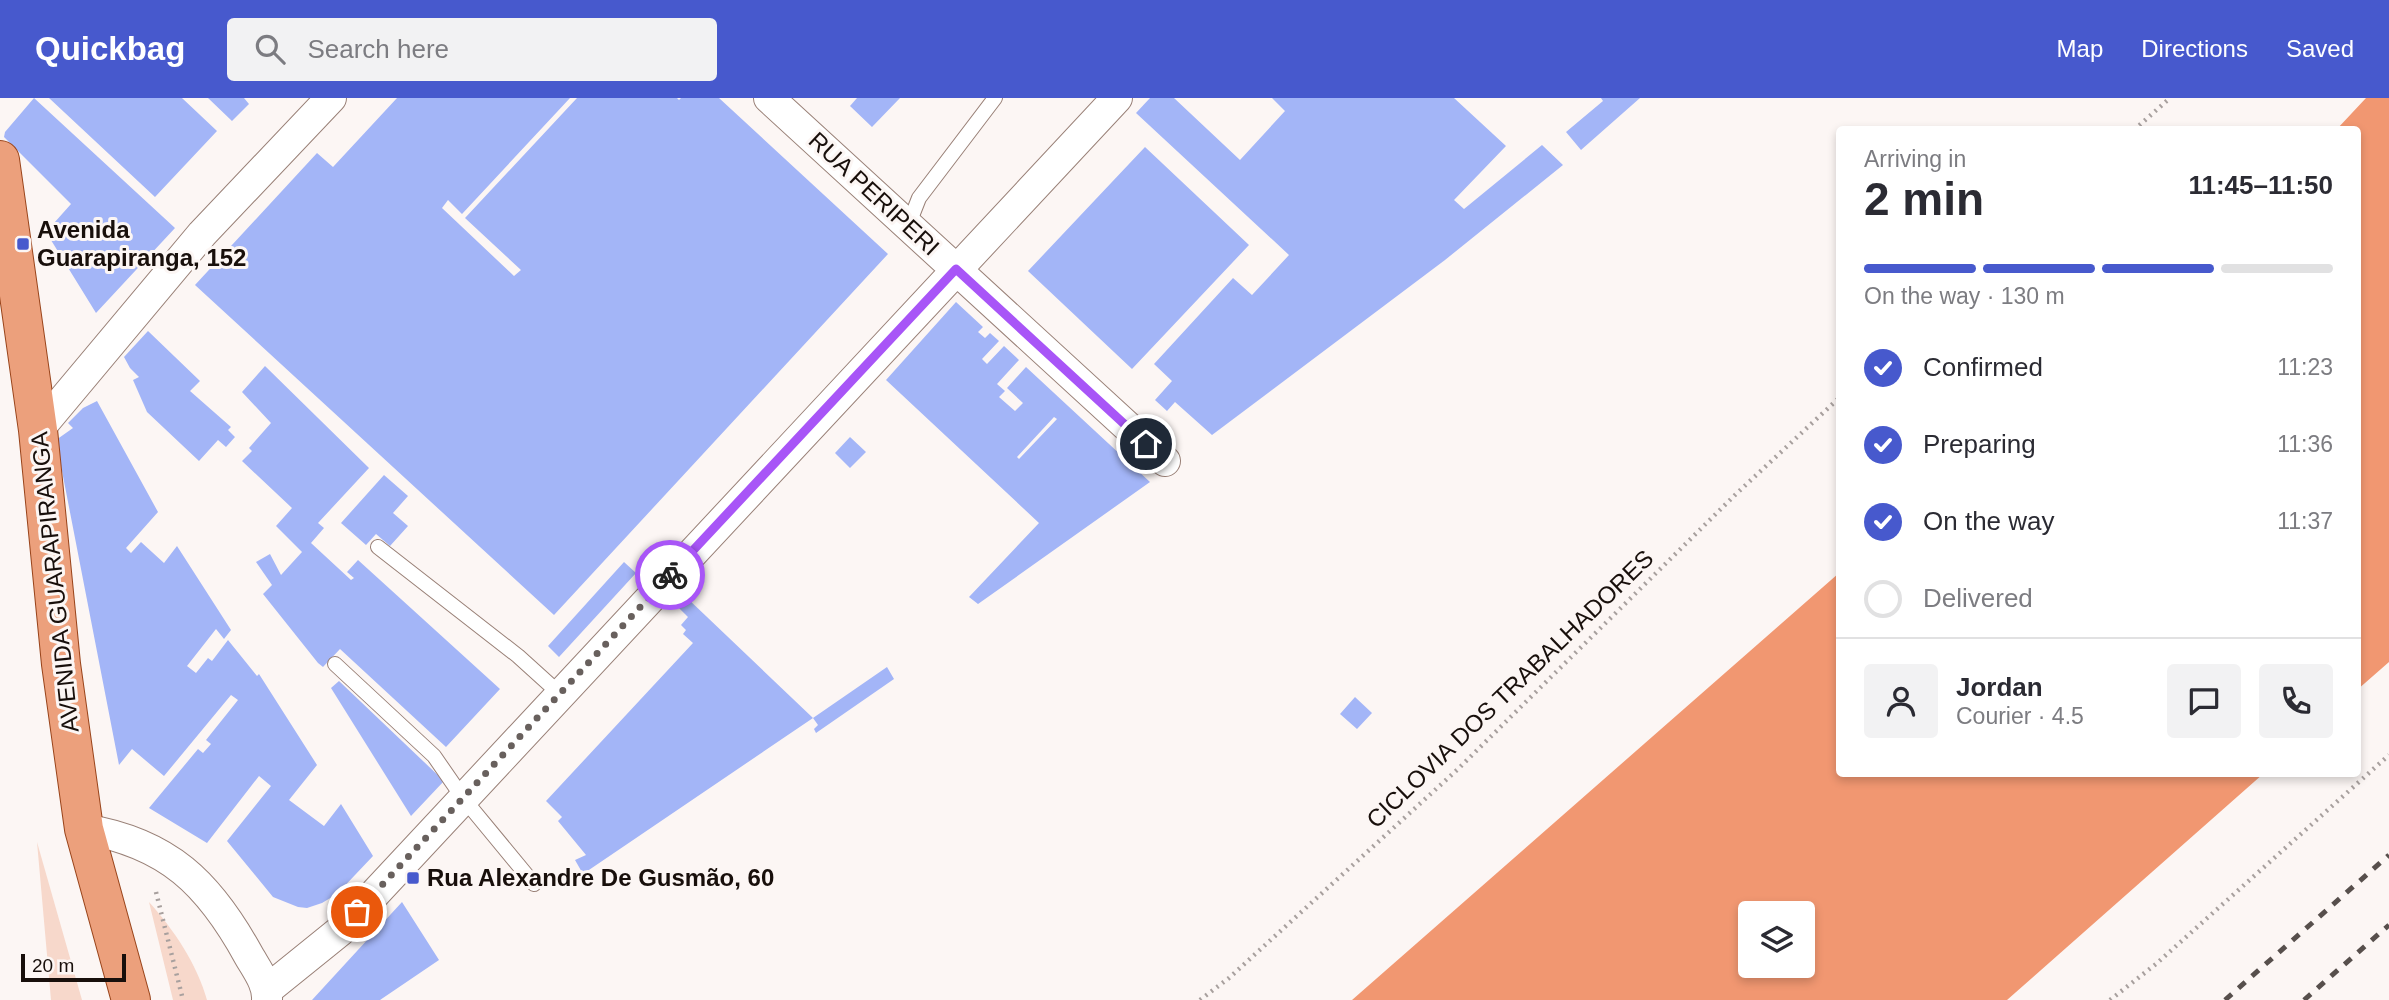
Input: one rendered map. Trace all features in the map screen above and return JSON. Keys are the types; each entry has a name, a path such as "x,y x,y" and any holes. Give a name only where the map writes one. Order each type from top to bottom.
{"main road":[{"name":"AVENIDA GUARAPIRANGA","path":"0,160 38,430 61,664 85,829 131,1000"}],"street":[{"path":"38,430 202,234 331,98"},
{"name":"RUA PERIPERI","path":"769,98 1165,461"},
{"path":"85,829 108,833 149,847 196,879 223,911 267,995 340,931 1117,98"}],"lane":[{"path":"908,226 919,198 995,98"},
{"path":"378,547 518,656 560,694"},
{"path":"335,664 434,757 463,798 534,884"}],"path":[{"path":"2138,126 2170,98"},
{"name":"CICLOVIA DOS TRABALHADORES","path":"1200,1000 1229,978 1458,769 1736,494 1836,401"},
{"path":"2110,1000 2155,964 2389,755"},
{"path":"150,884 157,893 183,1000"}],"shaded area":[{"path":"2366,98 2389,98 2389,662 2361,686 2361,126 2340,126"},
{"path":"1836,576 1836,777 2260,777 2007,1000 1352,1000"},
{"path":"37,842 82,1000 51,1000"},
{"path":"149,902 184,948 207,1000 173,1000"}],"building":[{"path":"34,98 175,228 96,313 46,232 71,204 4,137 5,132"},
{"path":"49,98 182,98 217,131 155,197"},
{"path":"208,98 244,98 249,104 232,121"},
{"path":"397,98 570,98 462,214 448,200 442,208 514,276 521,270 465,218 577,98 719,98 888,254 554,615 195,285 317,153 333,167"},
{"path":"857,98 900,98 872,127 850,106"},
{"path":"1150,98 1174,98 1240,160 1285,111 1272,98 1454,98 1506,146 1454,200 1464,209 1542,145 1563,165 1445,260 1212,435 1175,402 1167,411 1155,400 1172,381 1154,364 1233,278 1252,295 1289,255 1136,113"},
{"path":"1601,98 1640,98 1581,150 1566,132 1603,101"},
{"path":"1145,147 1249,245 1132,369 1028,271"},
{"path":"956,302 983,327 978,332 985,338 990,333 999,341 982,359 987,364 1004,346 1019,360 997,384 1005,391 999,397 1015,411 1023,403 1007,388 1026,367 1150,482 978,604 969,597 1039,523 886,380","holes":["1054,417 1057,419 1019,459 1017,457"]},
{"path":"148,331 200,381 190,391 231,427 228,430 235,437 226,447 218,440 199,461 147,412 133,380 139,377 124,357"},
{"path":"265,366 369,468 318,523 324,528 311,543 351,580 354,578 347,572 358,560 500,689 446,747 340,649 323,667 318,663 263,594 272,585 256,562 270,554 281,575 302,552 276,526 292,508 242,461 252,451 249,448 271,423 242,392"},
{"path":"97,401 158,512 126,548 131,553 141,542 164,563 177,546 231,630 224,639 216,629 187,666 196,673 208,658 212,661 228,640 257,676 259,674 317,765 289,800 324,826 341,804 373,856 337,894 322,903 307,908 298,907 273,897 227,841 271,786 259,776 207,843 149,808 198,749 203,753 211,744 206,740 238,700 231,695 164,776 132,749 119,765 56,440 73,428 68,423 83,408"},
{"path":"850,437 866,452 850,468 835,453"},
{"path":"384,475 408,496 393,513 408,526 390,546 376,534 366,545 341,523"},
{"path":"624,562 636,573 559,657 548,646"},
{"path":"686,597 813,718 583,874 575,860 586,855 558,821 562,817 546,801 693,643 683,634 686,630 681,625 688,617 677,606"},
{"path":"887,667 894,679 816,733 814,729 818,725 813,718"},
{"path":"339,681 444,781 411,816 331,688"},
{"path":"1355,697 1372,713 1357,729 1340,714"},
{"path":"402,902 439,960 380,1000 312,1000"}],"railway":[{"path":"2225,1000 2389,855"},
{"path":"2304,1000 2389,925"}],"way so far":[{"path":"357,912 670,575"}],"place":[{"name":"Avenida Guarapiranga, 152","path":"23,244"},
{"name":"Rua Alexandre De Gusmão, 60","path":"413,878"}],"route":[{"path":"670,575 956,269 1146,444"}]}
